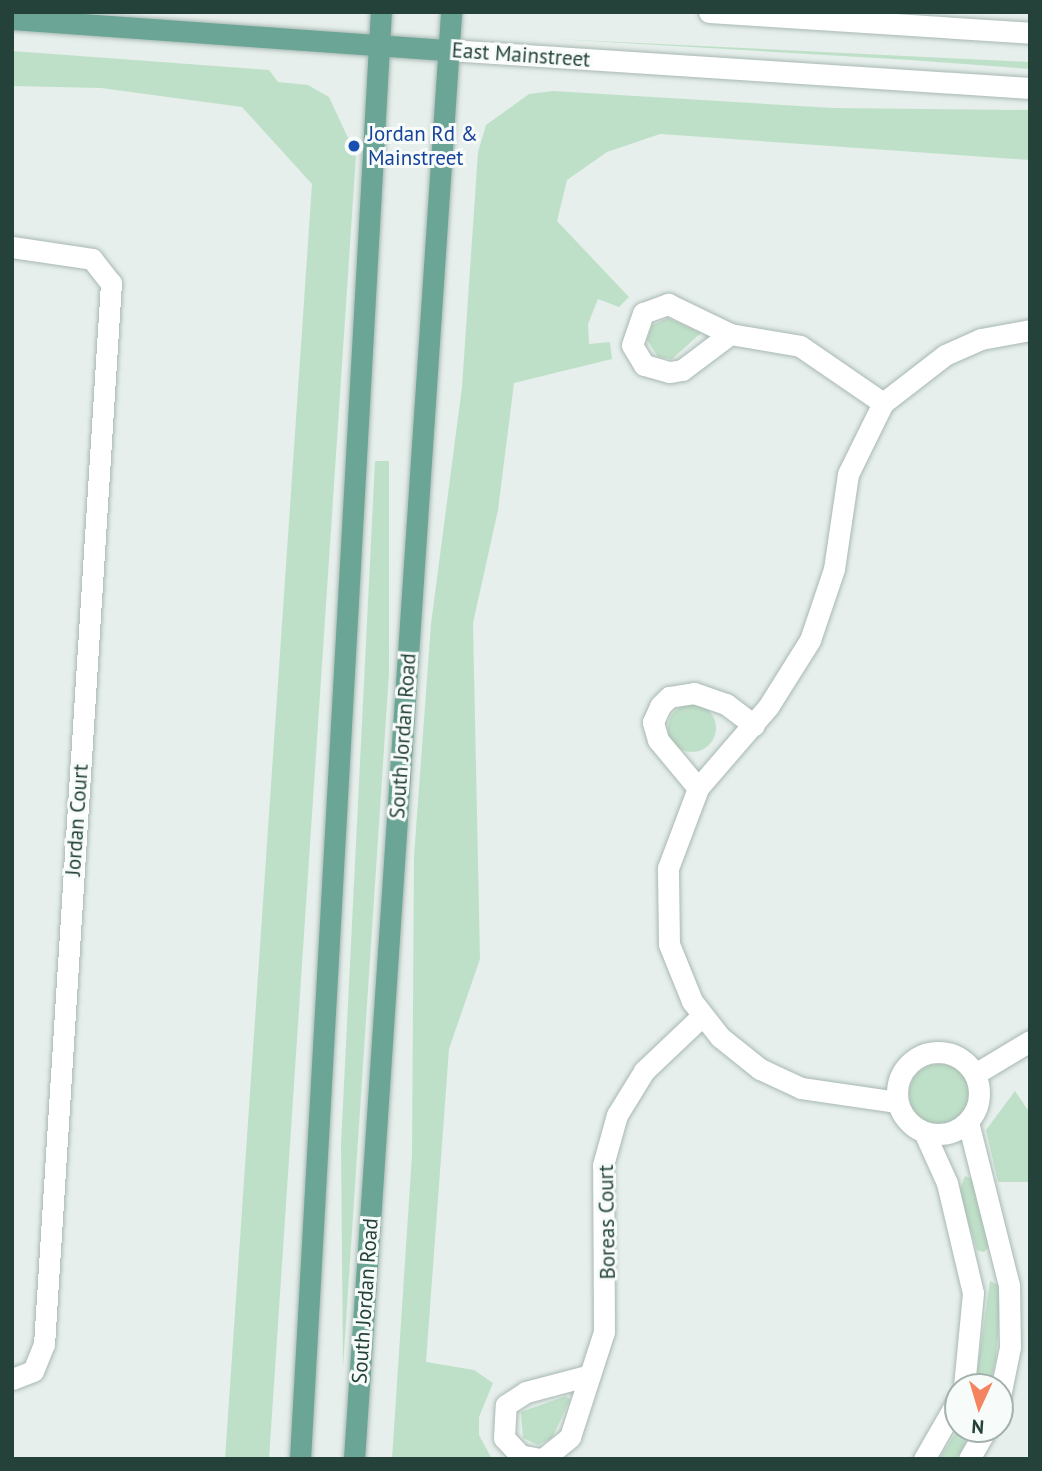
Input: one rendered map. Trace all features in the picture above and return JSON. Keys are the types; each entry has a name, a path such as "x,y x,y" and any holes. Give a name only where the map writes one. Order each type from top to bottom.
{"main road":[{"path":"300,1459 381,12"},
{"name":"South Jordan Road","path":"354,1459 451,12"},
{"name":"East Mainstreet","path":"12,19 449,50"}],"street":[{"path":"709,12 816,16 1030,33"},
{"name":"East Mainstreet","path":"449,50 1030,88"},
{"name":"Jordan Court","path":"12,247 77,254 104,268 111,301 44,1344 33,1371 12,1379"},
{"path":"966,1373 974,1330 969,1269 947,1183 923,1132 897,1102 801,1088 760,1069 702,1016 676,964 665,912 673,845 698,788 754,725 797,665 820,616 836,558 848,474 883,403 945,355 981,339 1030,330"},
{"path":"730,334 800,346 883,403"},
{"path":"698,788 658,740 653,722 660,706 669,696 694,693 726,704 754,725"},
{"name":"Boreas Court","path":"590,1375 526,1392 506,1405 505,1438 520,1455 542,1459 570,1437 590,1375 608,1307 602,1191 608,1142 644,1071 702,1016"},
{"path":"975,1074 1030,1041"},
{"path":"897,1102 900,1076 917,1057 943,1052 975,1074 979,1096 968,1122 951,1132 923,1132"},
{"path":"968,1122 1004,1262 1011,1328 1004,1373"},
{"path":"969,1269 1004,1262"},
{"path":"924,1459 944,1424"},
{"path":"969,1459 978,1443"}],"green space":[{"path":"556,39 1030,62 1030,69 910,60"},
{"path":"12,51 269,70 278,82 308,85 329,97 356,155 269,1459 225,1459 312,184 242,107 101,88 12,86"},
{"path":"553,91 833,108 1030,110 1030,160 660,134 607,152 567,180 557,221 629,297 619,307 598,299 588,324 589,344 610,342 612,359 514,383 498,510 473,623 480,959 449,1049 426,1362 474,1370 493,1383 479,1417 479,1435 492,1459 392,1459 412,1155 414,856 431,624 462,387 478,152 486,125 529,94"},
{"path":"668,318 701,333 672,359 658,357 647,340 652,325"},
{"path":"375,461 389,461 389,673 343,1367 341,1145"},
{"path":"692,704 709,711 716,728 709,745 692,752 675,745 668,728 675,711"},
{"path":"939,1064 960,1073 969,1094 960,1115 939,1124 918,1115 909,1094 918,1073"},
{"path":"1015,1091 1030,1113 1030,1182 998,1182 986,1130"},
{"path":"965,1176 972,1179 991,1245 984,1252 977,1250 959,1192"},
{"path":"990,1281 998,1285 1000,1308 996,1357 993,1373 977,1373"},
{"path":"566,1396 570,1400 552,1438 538,1445 523,1438 521,1412"},
{"path":"949,1443 966,1443 956,1459 939,1459"}],"place":[{"name":"Jordan Rd & Mainstreet","path":"354,146"}]}
